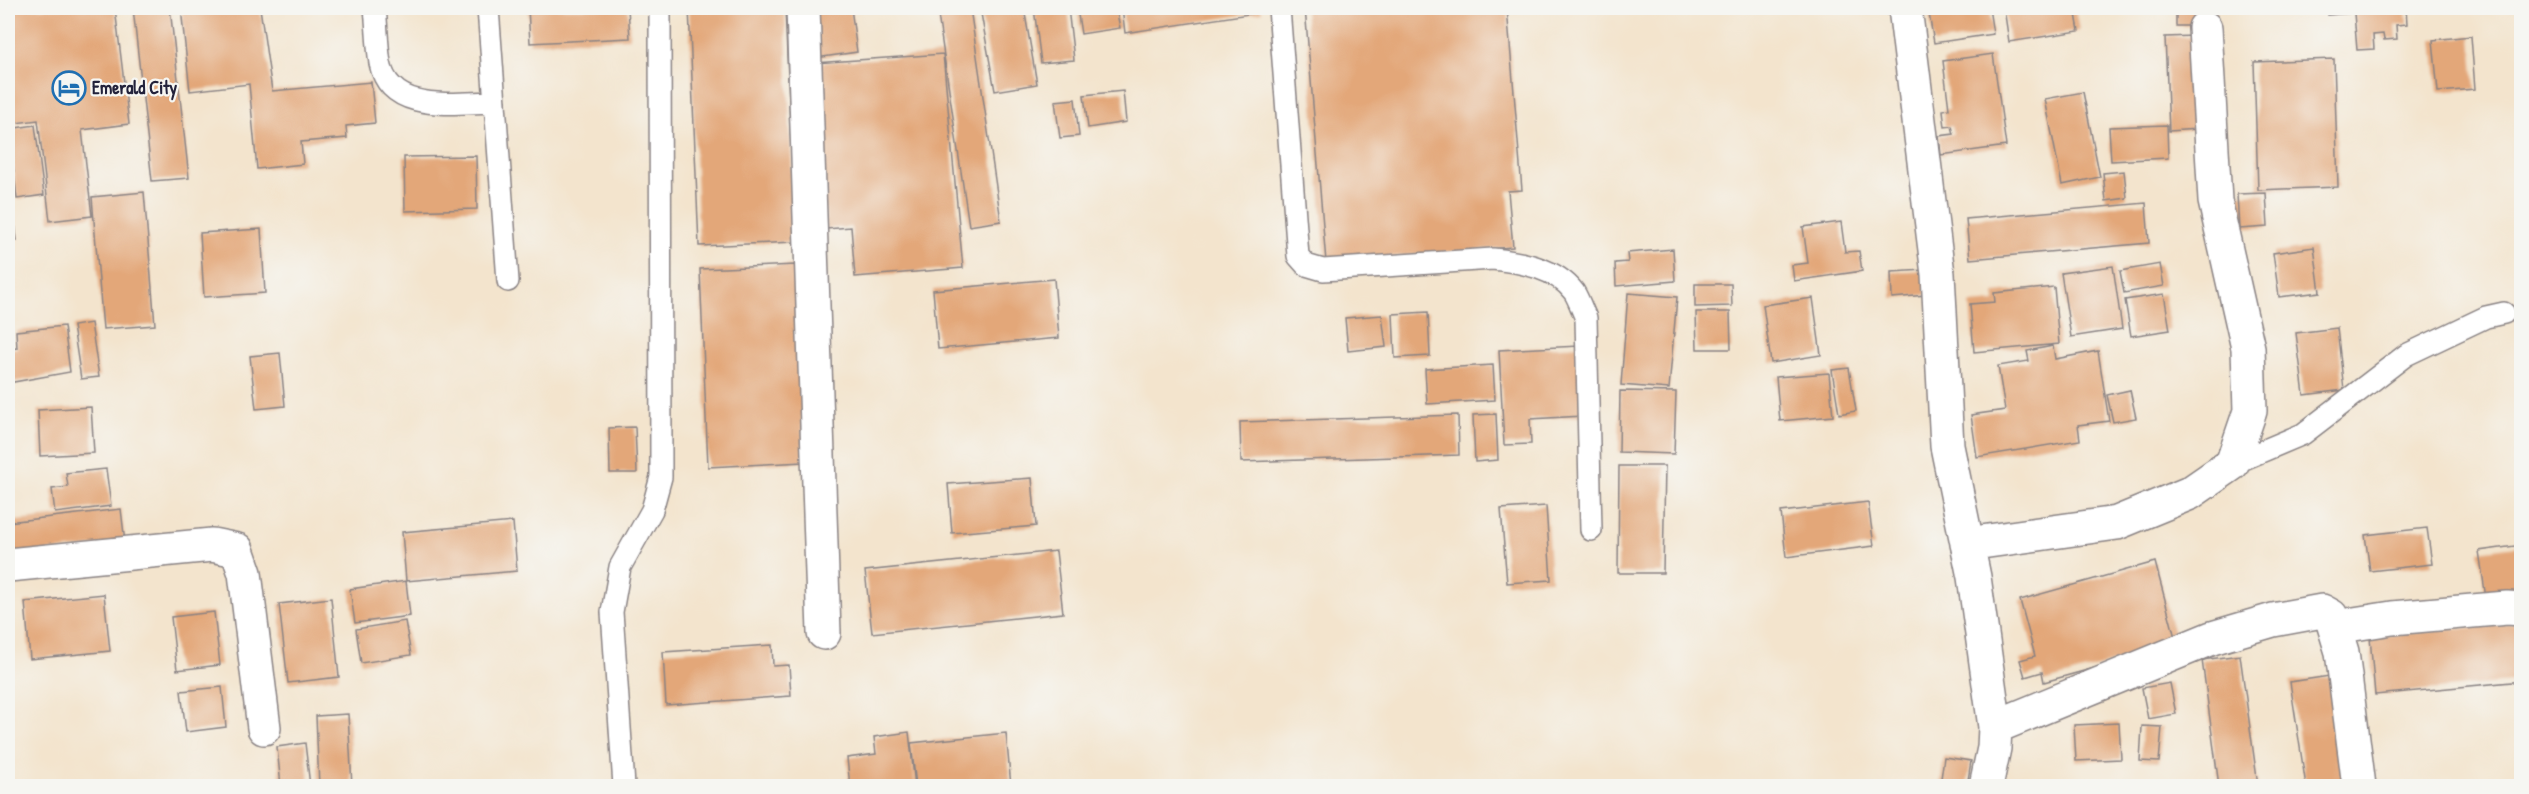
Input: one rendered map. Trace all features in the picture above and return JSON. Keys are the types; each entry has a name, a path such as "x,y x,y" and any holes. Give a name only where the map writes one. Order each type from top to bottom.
{"street":[{"path":"803,8 824,633"},
{"path":"1905,8 1938,274 1947,447 1974,577 1995,727 1994,748 1986,786"},
{"path":"1967,544 2117,523 2190,494 2232,464 2250,411 2248,348 2215,201 2205,28"},
{"path":"8,565 212,546 237,550 244,573 264,728"},
{"path":"2335,627 2392,618 2507,608 2522,609"},
{"path":"1995,727 2212,638 2272,620 2322,611 2331,616 2342,652 2360,786"}],"lane":[{"path":"375,8 380,65 390,85 403,96 426,103 495,102"},
{"path":"488,8 508,281"},
{"path":"624,786 612,612 620,567 652,510 662,477 660,8"},
{"path":"1279,8 1298,256 1306,265 1323,270 1493,259 1517,261 1564,281 1575,294 1586,318 1591,530"},
{"path":"2232,464 2303,434 2406,355 2486,316 2504,313"}],"building":[{"path":"8,8 115,8 129,124 82,130 92,216 50,221 38,120 8,124"},
{"path":"133,8 170,8 189,178 152,181"},
{"path":"181,8 260,8 272,91 371,82 375,123 346,126 347,138 301,142 303,164 257,169 249,84 190,91"},
{"path":"528,8 628,8 630,38 530,43"},
{"path":"689,8 785,8 795,242 699,246"},
{"path":"809,8 851,8 857,52 816,58"},
{"path":"937,8 970,8 1001,221 969,226"},
{"path":"980,8 1024,8 1037,84 995,91"},
{"path":"1034,8 1068,8 1074,60 1041,63"},
{"path":"1077,8 1116,8 1120,28 1081,34"},
{"path":"1122,8 1261,8 1262,12 1125,33"},
{"path":"1305,8 1507,8 1522,190 1508,191 1513,247 1326,262"},
{"path":"1928,8 1989,8 1993,34 1934,43"},
{"path":"2004,8 2075,8 2079,31 2009,42"},
{"path":"2176,8 2194,8 2194,26 2176,26"},
{"path":"2328,8 2406,8 2407,24 2396,25 2397,39 2384,40 2383,34 2373,35 2374,49 2357,50 2354,13 2328,15"},
{"path":"2194,36 2198,129 2169,131 2165,37"},
{"path":"2471,36 2475,89 2438,92 2433,40"},
{"path":"943,54 963,268 855,277 851,227 826,229 814,63"},
{"path":"1993,54 2006,146 1941,155 1939,136 1954,134 1952,126 1945,127 1943,110 1949,109 1943,61"},
{"path":"2334,59 2338,187 2258,190 2254,62"},
{"path":"1123,91 1126,122 1088,128 1084,95"},
{"path":"2083,92 2100,177 2062,185 2045,99"},
{"path":"1075,99 1079,136 1060,138 1055,101"},
{"path":"35,125 44,195 17,199 9,129"},
{"path":"2167,125 2168,158 2111,161 2109,127"},
{"path":"476,156 477,209 405,211 404,157"},
{"path":"2124,171 2127,198 2106,201 2103,173"},
{"path":"8,183 10,183 17,240 8,241"},
{"path":"144,192 155,325 103,329 92,197"},
{"path":"2266,193 2268,227 2239,229 2237,194"},
{"path":"2146,203 2149,243 1970,259 1966,219"},
{"path":"1841,222 1845,252 1859,251 1862,271 1794,281 1792,265 1808,263 1803,227"},
{"path":"261,229 265,293 204,297 200,233"},
{"path":"2314,247 2320,292 2279,297 2273,253"},
{"path":"1673,249 1675,281 1616,286 1615,263 1628,262 1627,253"},
{"path":"2160,264 2164,286 2124,293 2120,271"},
{"path":"796,265 804,462 708,467 700,269"},
{"path":"2113,266 2122,329 2071,337 2061,273"},
{"path":"1925,270 1926,295 1892,298 1891,272"},
{"path":"1054,279 1059,338 938,349 933,290"},
{"path":"1695,284 1731,284 1732,306 1695,307"},
{"path":"2054,287 2059,344 1974,352 1970,304 1995,302 1994,293"},
{"path":"1628,293 1677,297 1669,389 1621,385"},
{"path":"2164,294 2170,330 2131,336 2125,300"},
{"path":"1813,298 1821,355 1771,363 1763,305"},
{"path":"1428,312 1430,356 1395,358 1393,314"},
{"path":"1696,312 1730,312 1731,349 1697,349"},
{"path":"1382,315 1386,347 1348,351 1345,318"},
{"path":"91,323 99,377 81,379 73,326"},
{"path":"64,326 70,372 8,383 8,349 17,348 16,331"},
{"path":"2337,328 2344,390 2304,395 2296,333"},
{"path":"1580,346 1583,416 1530,419 1531,444 1504,445 1499,350"},
{"path":"2053,346 2055,359 2098,351 2109,421 2078,425 2080,440 1977,457 1971,415 2005,410 1998,366 2029,361 2027,351"},
{"path":"280,353 285,406 256,409 250,356"},
{"path":"1493,365 1495,400 1427,404 1425,369"},
{"path":"1849,368 1856,411 1839,414 1832,370"},
{"path":"1829,373 1833,416 1780,421 1776,377"},
{"path":"2130,390 2136,418 2113,422 2107,395"},
{"path":"1620,391 1676,392 1674,454 1619,452"},
{"path":"91,407 94,453 40,456 38,410"},
{"path":"1496,414 1498,460 1475,462 1473,415"},
{"path":"1458,415 1459,455 1241,462 1240,422"},
{"path":"635,427 637,473 610,473 609,428"},
{"path":"1619,466 1665,466 1663,573 1618,573"},
{"path":"106,469 111,506 55,513 52,489 68,487 66,473"},
{"path":"1032,478 1036,526 952,533 948,484"},
{"path":"1868,502 1874,546 1786,557 1781,512"},
{"path":"1546,506 1551,580 1507,583 1501,509"},
{"path":"121,509 125,543 8,556 8,522"},
{"path":"513,522 517,571 406,581 402,532"},
{"path":"2427,528 2432,564 2370,571 2365,535"},
{"path":"2522,545 2522,601 2487,605 2479,551"},
{"path":"1056,551 1063,613 872,633 865,571"},
{"path":"2155,562 2177,645 2044,682 2042,672 2025,677 2020,660 2035,656 2020,600"},
{"path":"406,581 410,616 355,623 350,589"},
{"path":"104,594 110,651 30,659 25,602"},
{"path":"331,598 339,677 288,683 279,604"},
{"path":"214,612 220,665 177,670 171,617"},
{"path":"405,621 411,655 361,663 356,629"},
{"path":"2522,623 2522,681 2375,695 2370,637"},
{"path":"772,645 773,666 789,665 791,696 666,705 663,652"},
{"path":"2240,655 2258,786 2219,786 2202,660"},
{"path":"2336,675 2353,786 2306,786 2290,682"},
{"path":"2170,683 2176,714 2148,719 2142,688"},
{"path":"222,687 226,727 186,732 181,691"},
{"path":"348,714 352,786 319,786 316,716"},
{"path":"2119,723 2121,759 2076,761 2074,725"},
{"path":"2142,726 2162,727 2159,762 2140,761"},
{"path":"909,732 915,786 850,786 847,758 876,754 874,737"},
{"path":"1006,733 1011,786 916,786 911,743"},
{"path":"305,743 310,786 281,786 277,747"},
{"path":"1944,757 1971,761 1967,786 1940,786"}],"place":[{"name":"Emerald City","path":"69,88"}]}
